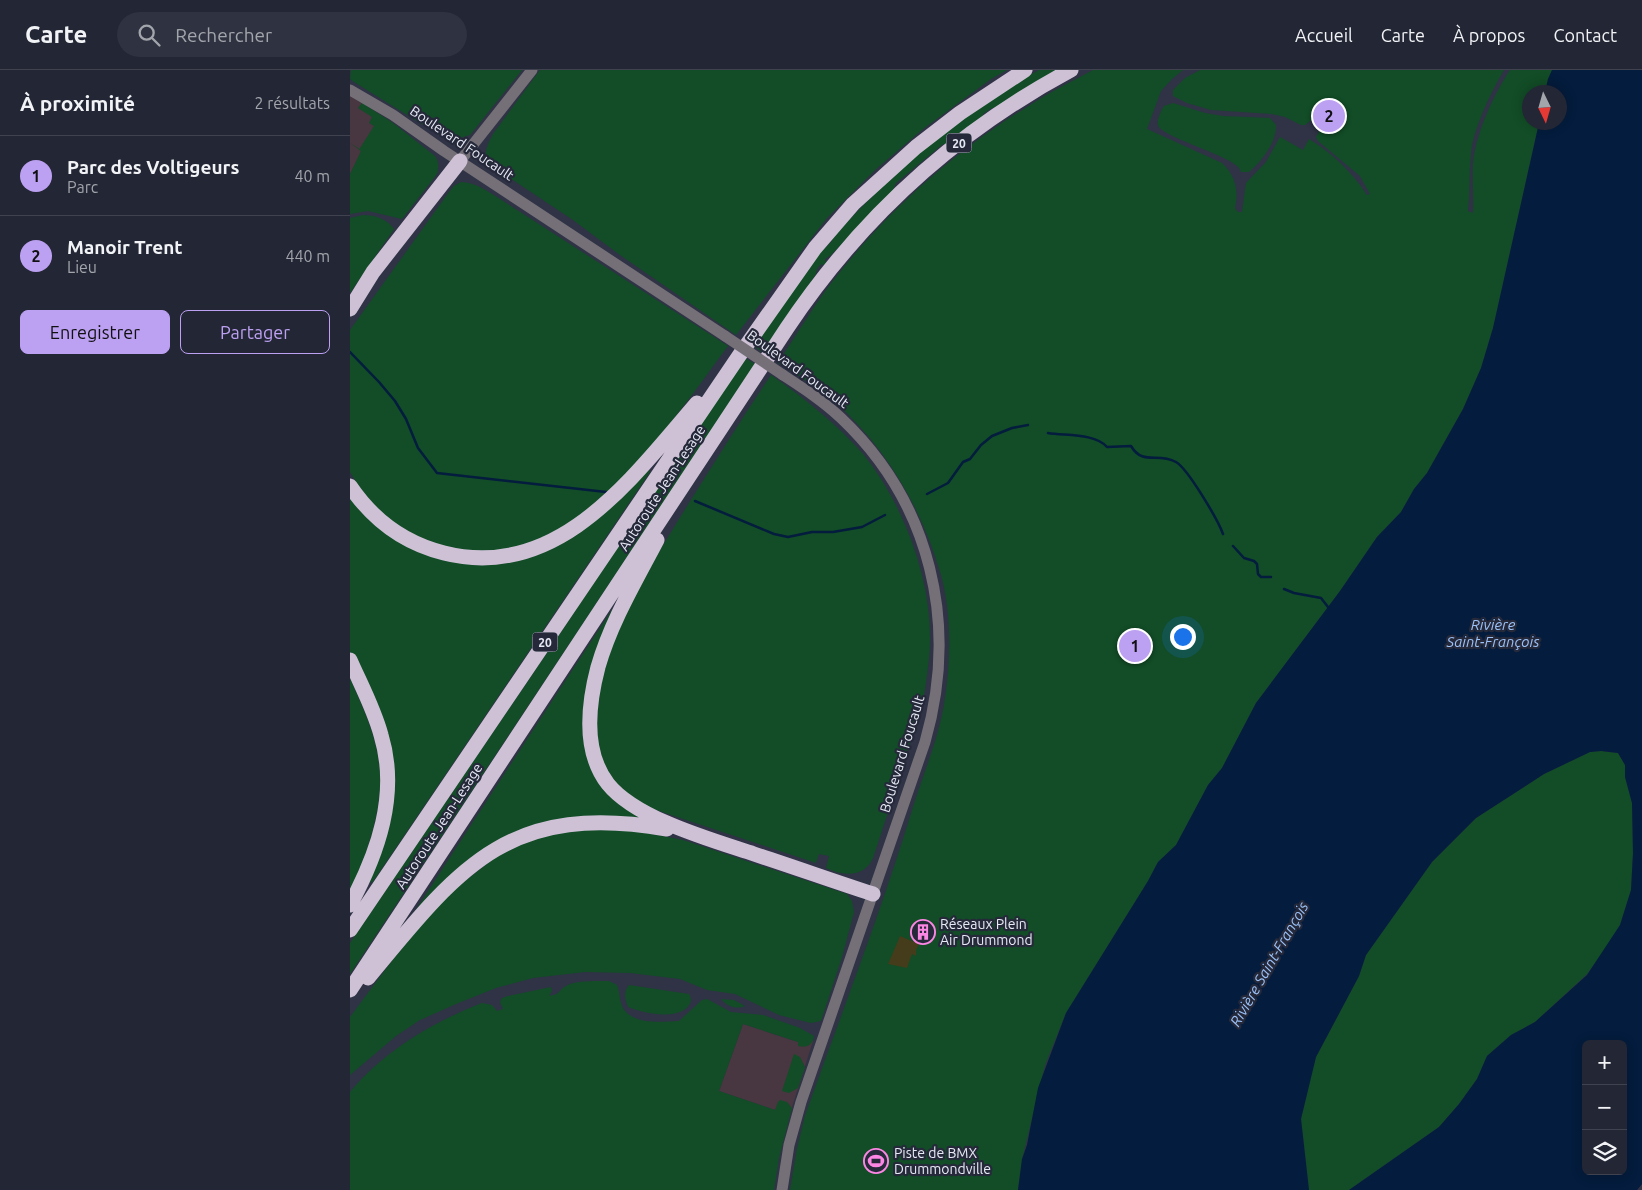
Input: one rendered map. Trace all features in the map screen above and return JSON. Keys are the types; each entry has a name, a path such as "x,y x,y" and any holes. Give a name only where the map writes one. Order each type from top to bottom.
{"highway":[{"name":"Autoroute Jean-Lesage","path":"350,930 741,353 815,248 864,193 902,158 941,126 989,92 1025,70"},
{"name":"Autoroute Jean-Lesage","path":"350,990 810,294 860,233 916,178 969,134 1019,100 1072,70"},
{"path":"350,314 353,305 373,272 460,161"},
{"path":"350,486 367,507 390,529 432,550 455,556 476,558 500,557 544,545 569,531 607,502 638,472 741,353"},
{"path":"701,458 612,627 598,668 593,692 590,716 591,740 595,760 605,779 614,790 635,807 690,832 873,894"},
{"path":"350,660 382,736 388,779 380,835 365,875 350,905"},
{"path":"350,1001 442,892 470,867 509,841 548,828 595,822 630,823 690,832"}],"street":[{"path":"460,161 532,70"},
{"name":"Boulevard Foucault","path":"350,90 393,115 812,394 840,417 884,467 905,502 917,528 927,556 936,597 939,624 940,653 934,709 925,742 801,1102 789,1145 782,1190"}],"shaded area":[{"path":"350,96 382,116 361,150 360,156 350,174"},
{"path":"743,1024 798,1042 813,1041 789,1117 775,1110 719,1091"}],"green space":[{"path":"351,70 522,70 470,135 449,141 354,82 350,79"},
{"path":"540,70 1007,70 991,79 923,129 875,170 827,218 736,335 620,255 573,220 489,164 486,153 493,134"},
{"path":"1039,70 1056,70 983,114 983,117 945,145 943,144 896,183 892,192 825,259 826,263 824,265 821,264 817,269 816,274 763,353 754,346 817,256 878,191 928,146 955,125 982,105"},
{"path":"1093,70 1183,70 1161,91 1147,129 1222,163 1235,183 1235,208 1238,212 1242,212 1246,183 1266,162 1280,137 1303,150 1309,139 1334,157 1367,195 1370,194 1360,176 1318,141 1316,137 1321,128 1327,131 1342,106 1332,101 1323,116 1319,114 1305,125 1272,114 1211,110 1187,103 1173,96 1173,90 1185,78 1200,70 1504,70 1484,110 1472,143 1468,211 1473,213 1473,163 1475,151 1482,127 1498,90 1510,70 1552,70 1547,85 1522,85 1522,130 1537,130 1493,328 1481,368 1463,409 1427,473 1414,489 1401,512 1377,537 1340,591 1256,703 1222,768 1208,785 1176,845 1158,862 1066,1013 1045,1065 1022,1159 1018,1190 790,1190 805,1116 898,855 941,720 949,656 949,622 945,590 933,550 924,526 900,480 870,438 853,419 834,401 778,363 826,290 847,263 893,213 918,189 971,145 998,125 1043,97"},
{"path":"362,103 393,123 435,156 437,160 437,174 402,219 368,211 350,214 350,174 361,151 350,143 360,149 374,126 369,123 372,117 358,108"},
{"path":"1173,103 1205,113 1223,116 1270,118 1276,125 1274,138 1254,168 1249,172 1241,172 1230,161 1181,140 1161,129 1158,123 1164,106"},
{"path":"461,182 477,186 491,193 728,346 658,438 601,499 570,523 537,541 499,552 450,548 410,535 375,506 350,472 350,330 449,192"},
{"path":"363,215 380,218 394,229 350,293 350,218"},
{"path":"745,358 755,364 350,974 350,943"},
{"path":"771,375 808,402 842,432 863,454 878,475 905,524 915,550 928,605 929,658 919,718 873,858 864,869 852,874 839,873 826,868 829,856 819,854 816,863 650,808 631,796 613,780 603,763 598,747 597,724 600,694 606,665 628,608 657,554"},
{"path":"648,468 650,472 372,883 368,880 381,846 383,727 350,652 350,494 409,545 532,554"},
{"path":"613,608 609,624 590,760 650,820 533,826 413,914"},
{"path":"350,678 373,736 379,760 380,786 379,801 372,832 362,863 350,890"},
{"path":"1590,752 1618,753 1625,765 1625,777 1632,803 1633,853 1631,890 1620,925 1603,952 1587,974 1535,1022 1511,1035 1487,1056 1477,1079 1439,1127 1349,1190 1309,1190 1301,1119 1312,1072 1316,1057 1359,976 1366,955 1432,862 1476,818 1544,774"},
{"path":"596,828 642,832 683,840 847,894 852,901 854,912 842,957 821,1021 811,1023 779,1015 735,994 707,990 680,979 630,973 585,972 533,978 496,988 456,1004 420,1020 396,1036 350,1075 350,1017 394,958 451,892 502,852 530,840 566,831"},
{"path":"587,981 609,981 617,985 623,1008 641,1020 656,1022 679,1021 702,1000 707,999 731,1012 763,1015 800,1028 814,1036 809,1045 804,1047 798,1046 798,1042 743,1024 719,1091 775,1110 780,1100 787,1102 792,1108 779,1158 774,1190 350,1190 350,1092 378,1063 410,1039 445,1019 482,1003 492,1005 497,1011 503,1009 500,1002 502,998 508,996 551,987 552,991 549,996 556,994 570,984"},
{"path":"629,985 689,994 691,1002 684,1010 677,1013 660,1014 642,1011 628,1007 625,996"},
{"path":"721,999 734,1000 745,1006 732,1007"},
{"path":"794,1054 800,1057 805,1067 798,1088 789,1093 782,1091"}],"sand":[{"path":"900,936 919,944 916,956 912,954 907,968 888,964"}],"water":[{"name":"Rivière Saint-François","path":"1552,70 1642,70 1642,1184 1637,1190 1349,1190 1439,1127 1477,1079 1487,1056 1511,1035 1535,1022 1587,975 1620,925 1631,890 1633,853 1632,803 1625,777 1625,765 1618,753 1601,751 1590,752 1544,774 1476,818 1432,862 1366,955 1359,976 1316,1057 1301,1119 1309,1190 1018,1190 1022,1159 1027,1145 1038,1088 1066,1013 1158,862 1176,845 1208,785 1222,768 1256,703 1340,591 1377,537 1401,512 1414,489 1427,473 1463,409 1481,368 1493,328 1537,130 1567,130 1567,85 1547,85"}],"waterway":[{"path":"350,352 395,401 406,419 418,448 437,473 606,492"},
{"path":"927,494 948,483 963,462 970,459 981,445 992,436 1012,428 1028,425"},
{"path":"1048,433 1088,437 1107,447 1131,446 1140,456 1163,458 1176,462 1195,484 1223,534"},
{"path":"695,501 774,534 788,537 812,532 833,532 862,527 885,515"},
{"path":"1233,546 1244,558 1257,564 1258,574 1261,577 1271,577"},
{"path":"1284,589 1294,593 1321,598 1328,607"}],"place":[{"name":"Manoir Trent","path":"1329,116"},
{"name":"Parc des Voltigeurs","path":"1135,646"},
{"name":"Réseaux Plein Air Drummond","path":"923,932"},
{"name":"Piste de BMX Drummondville","path":"876,1161"}]}
